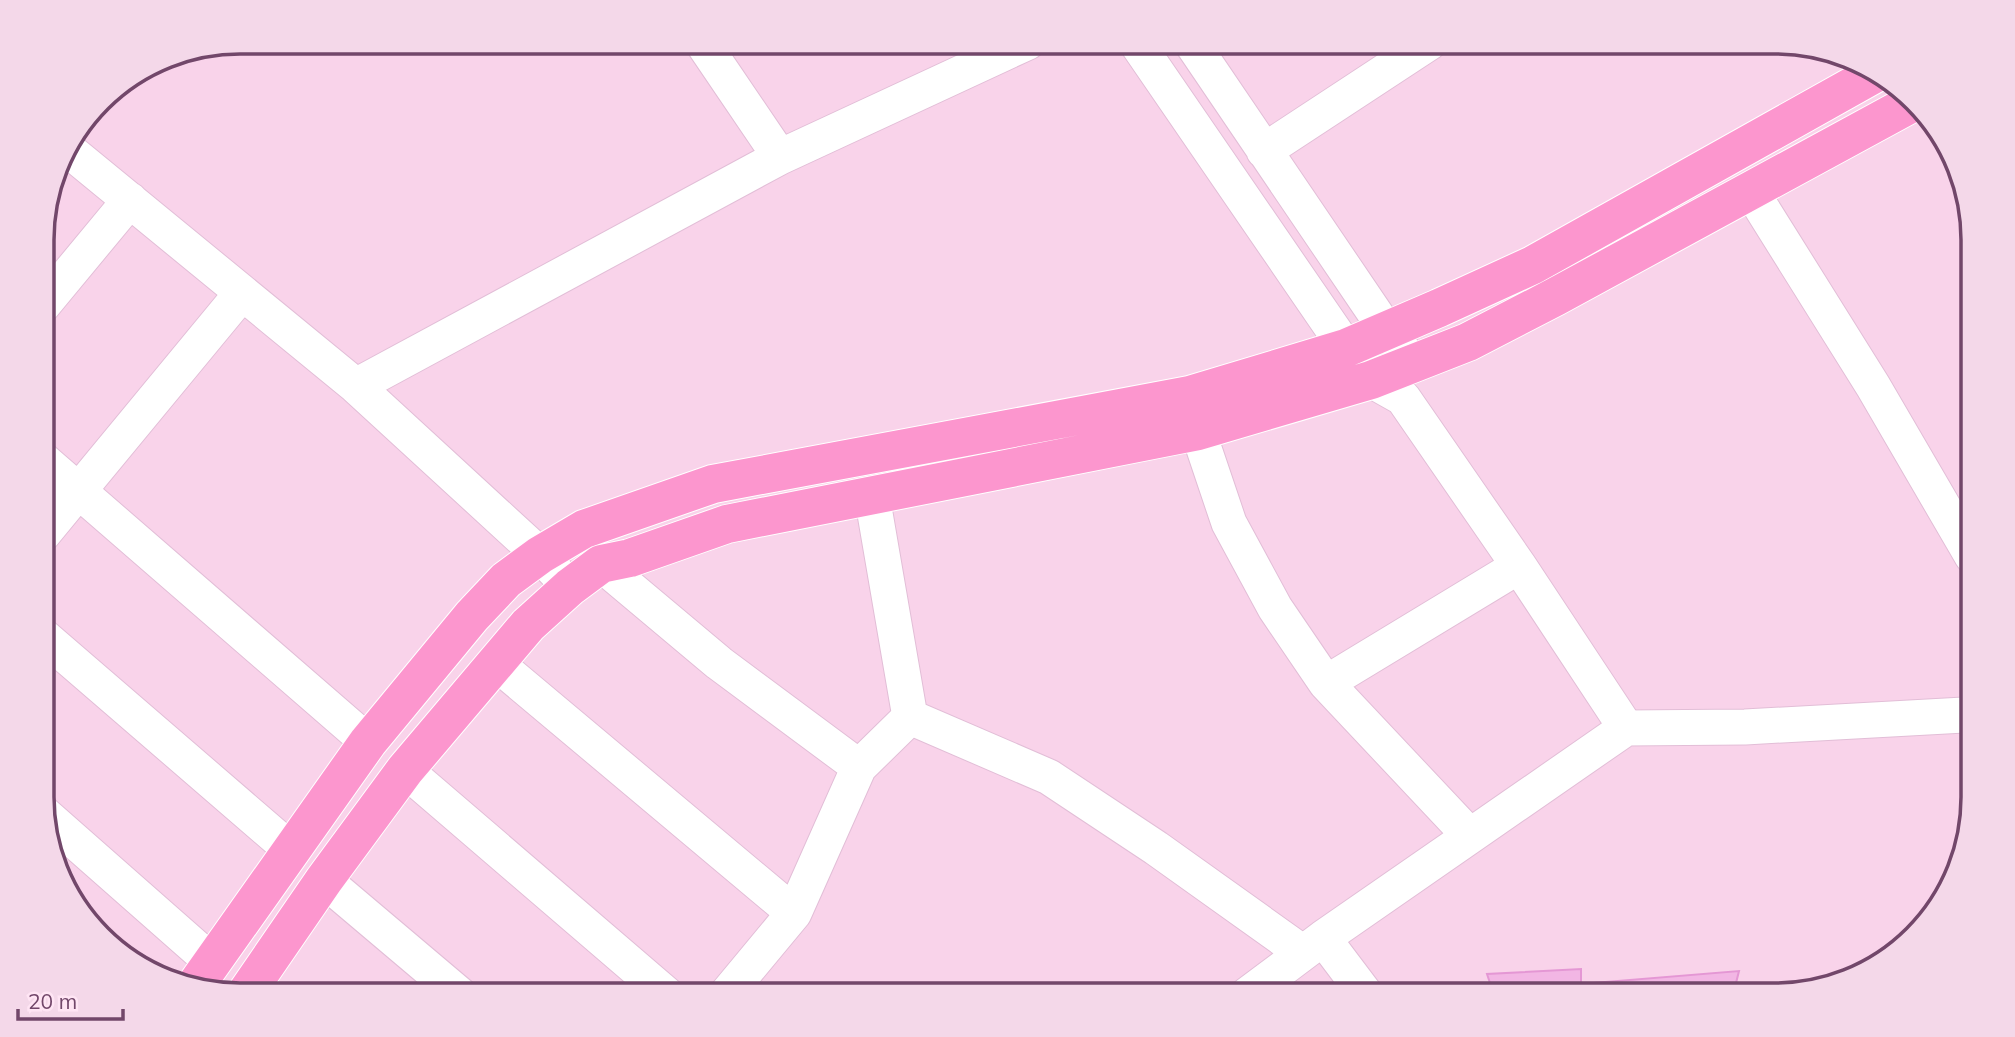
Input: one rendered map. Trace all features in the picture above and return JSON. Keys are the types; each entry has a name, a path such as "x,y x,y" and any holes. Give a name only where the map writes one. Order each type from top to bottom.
{"main road":[{"path":"204,974 368,742 472,616 506,580 540,555 584,529 713,484 1190,395 1346,348 1533,265 1866,79"},
{"path":"256,983 324,880 405,770 528,625 570,587 601,564 631,558 727,524 1198,431 1396,380 1904,107"}],"street":[{"path":"710,54 780,157"},
{"path":"356,386 780,157 1002,54"},
{"path":"1144,54 1346,348 1396,380"},
{"path":"1199,54 1387,331 1396,380 1626,728"},
{"path":"1264,151 1412,54"},
{"path":"75,155 356,386 540,555 570,587"},
{"path":"1751,191 1873,386 1959,504"},
{"path":"55,291 130,200"},
{"path":"54,520 243,293"},
{"path":"1198,431 1229,523 1275,608 1326,682 1470,836"},
{"path":"55,470 368,742"},
{"path":"872,496 910,717"},
{"path":"601,564 719,663 859,767"},
{"path":"1326,682 1519,566"},
{"path":"54,646 291,850"},
{"path":"496,663 794,913"},
{"path":"1264,982 1626,728 1745,727 1961,715"},
{"path":"736,983 794,913 859,767 910,717"},
{"path":"910,717 1049,777 1156,848 1313,946 1352,982"},
{"path":"405,770 653,983"},
{"path":"57,827 204,974"},
{"path":"324,880 446,983"}],"shaded area":[{"path":"1775,54 1823,61 1857,73 1888,93 1922,127 1947,169 1959,216 1961,797 1957,833 1942,879 1915,919 1878,951 1835,973 1787,982 240,983 192,976 158,964 127,944 93,910 68,868 56,821 55,228 68,169 79,147 100,118 147,79 180,64 216,56"}],"building":[{"path":"1581,969 1581,982 1490,982 1487,974"},
{"path":"1739,971 1736,982 1604,982"}]}
